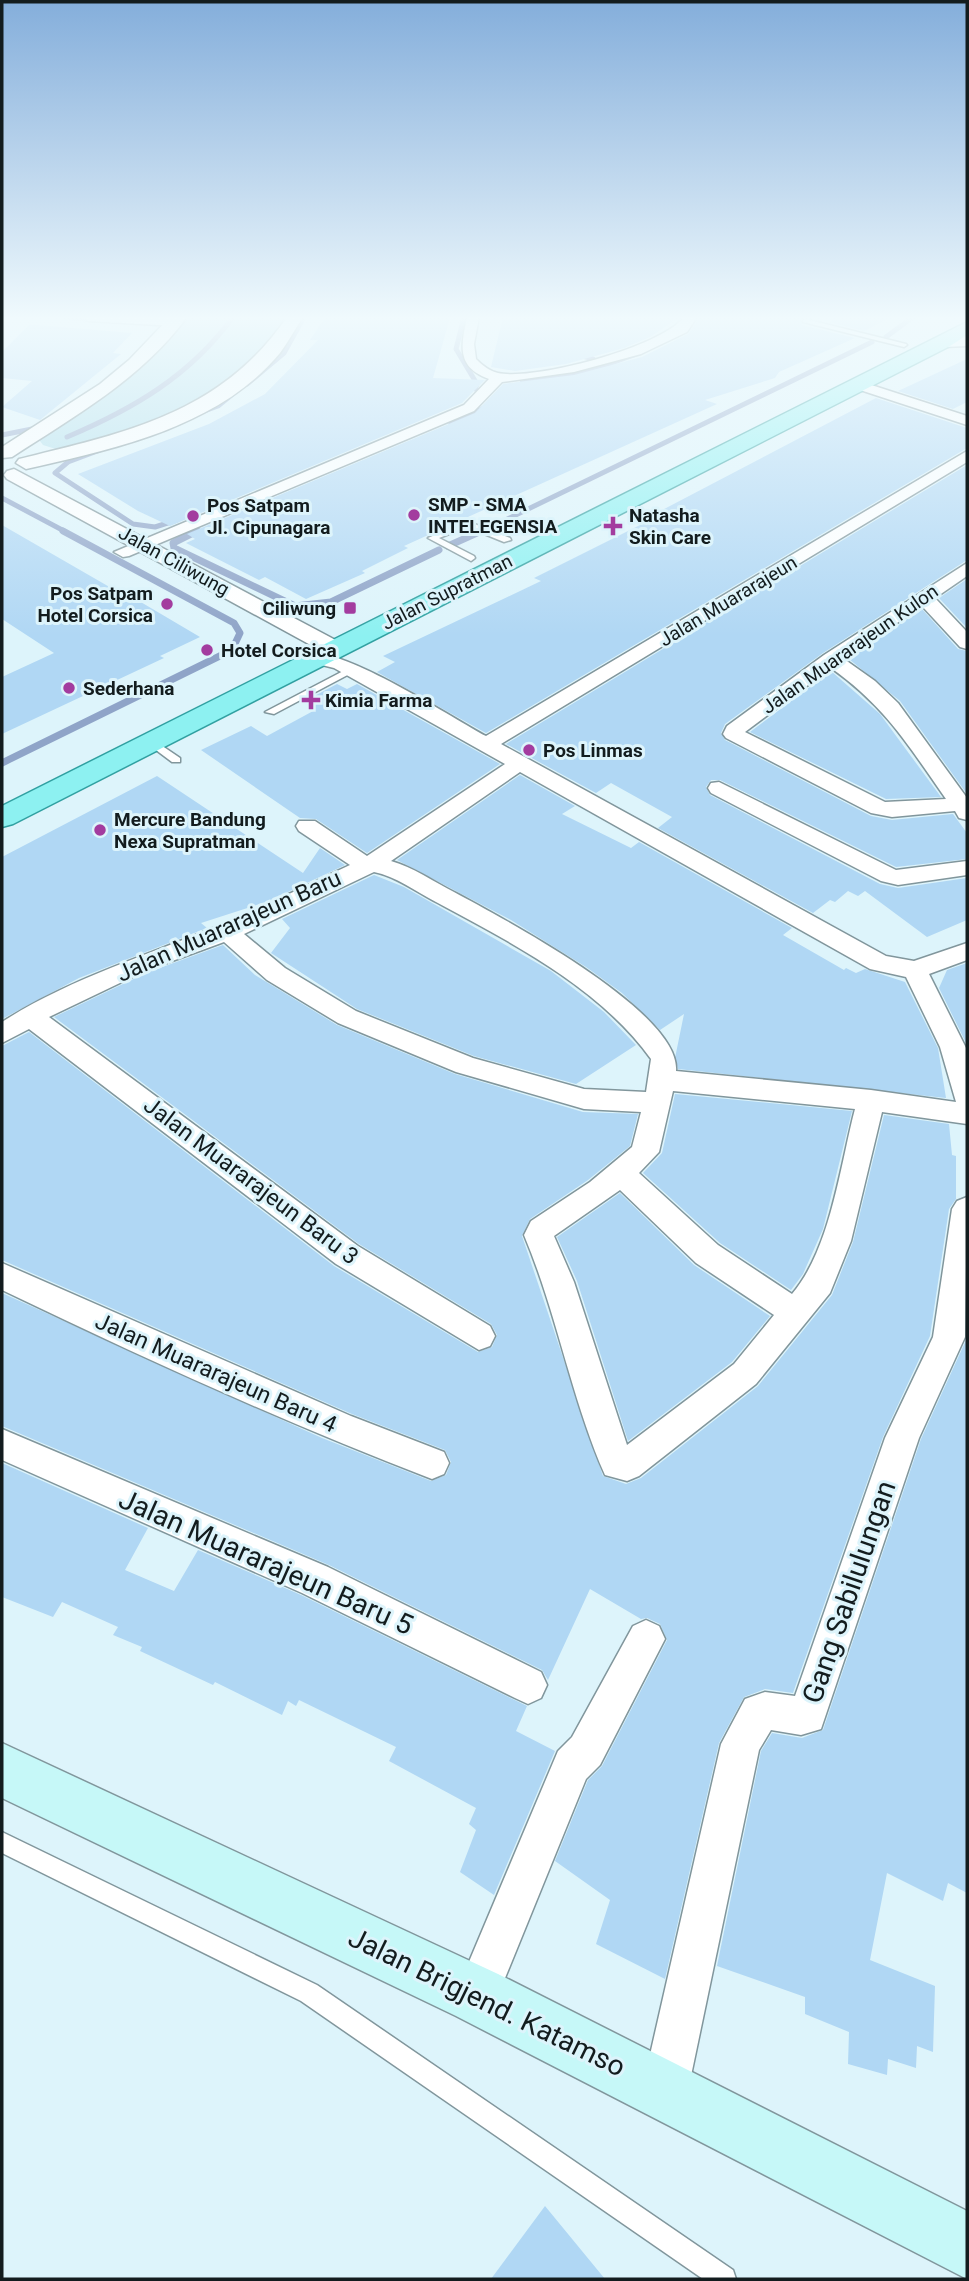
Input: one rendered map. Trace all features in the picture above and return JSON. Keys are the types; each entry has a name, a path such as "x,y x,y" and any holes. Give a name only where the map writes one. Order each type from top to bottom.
{"main road":[{"name":"Jalan Supratman","path":"2,818 324,654 762,423"},
{"name":"Jalan Supratman","path":"268,658 324,654 471,558 769,423"},
{"name":"Jalan Brigjend. Katamso","path":"7,1781 477,1995 967,2246"}],"street":[{"path":"3,453 50,423"},
{"path":"12,480 62,455 162,423"},
{"path":"133,548 432,423"},
{"path":"26,439 35,450 62,455"},
{"name":"Jalan Ciliwung","path":"3,453 20,456 12,480 324,654"},
{"name":"Jalan Muararajeun","path":"488,743 967,456"},
{"path":"940,474 958,480"},
{"name":"Jalan Muararajeun Kulon","path":"964,808 892,810 870,805 737,738 734,730 831,659 967,568"},
{"path":"925,598 967,643"},
{"path":"324,654 879,963 915,970 967,951"},
{"path":"831,659 868,685 891,707 964,808"},
{"name":"Jalan Muararajeun Baru","path":"2,1034 30,1016 136,965 226,932 370,864 438,821 520,763"},
{"path":"719,788 889,876 898,878 967,868"},
{"path":"307,826 361,862 388,867 512,933 599,991 657,1048 665,1064 645,1152 621,1174 541,1230 539,1235 559,1282 599,1416 617,1464 627,1465 745,1374 819,1284 836,1241 872,1100"},
{"path":"226,932 276,974 347,1017 465,1065 584,1099 660,1092 872,1100 967,1114"},
{"path":"915,970 953,1041 964,1072 967,1097"},
{"name":"Jalan Muararajeun Baru 3","path":"30,1016 347,1255 479,1336"},
{"path":"621,1174 707,1255 796,1313"},
{"name":"Gang Sabilulungan","path":"666,2090 740,1744 759,1713 774,1708 799,1717 807,1715 902,1438 958,1340 967,1209"},
{"name":"Jalan Muararajeun Baru 4","path":"2,1276 160,1350 432,1463"},
{"name":"Jalan Muararajeun Baru 5","path":"2,1444 315,1580 528,1685"},
{"path":"477,1995 572,1765 586,1751 646,1639"}],"lane":[{"path":"471,558 432,538 467,524 507,540"},
{"path":"270,712 324,654"},
{"path":"152,741 176,760"},
{"path":"2,1842 309,1993 724,2279"}],"shaded area":[{"path":"58,423 158,423 59,450 43,445 37,437"}],"building":[{"path":"413,423 170,526 138,511 78,474 209,424"},
{"path":"450,423 674,423 404,546 408,548 362,571 365,573 306,599 265,577 259,580 186,543 195,539 187,534"},
{"path":"827,423 953,423 967,428 967,448 486,733 377,672 395,662 383,656 541,581 534,578 650,520 647,518"},
{"path":"967,465 967,560 823,653 725,724 721,733 725,740 871,816 892,820 953,814 967,833 967,859 896,867 720,780 711,780 706,787 710,795 880,884 898,888 967,878 967,920 927,937 865,891 858,896 848,891 835,902 830,900 813,913 658,828 672,817 611,783 596,793 506,744"},
{"path":"2,525 200,637 160,656 164,658 2,734 2,677 54,653 2,619"},
{"path":"967,579 967,628 939,598"},
{"path":"922,609 958,649 967,651 967,794 900,701 849,659"},
{"path":"831,671 880,714 941,797 886,799 750,732"},
{"path":"337,684 347,689 357,684 500,764 367,853 316,819 300,818 201,750 251,726 267,736 315,710 303,702"},
{"path":"520,775 575,806 562,814 631,848 639,842 792,928 783,935 844,970 846,968 856,973 865,969 905,982 938,1048 946,1098 678,1069 675,1058 684,1014 660,1030 622,993 586,967 511,920 397,860"},
{"path":"157,776 303,873 320,848 345,865 269,901 201,923 207,928 79,978 2,1019 2,857"},
{"path":"374,875 404,887 551,971 604,1012 636,1045 576,1084 474,1056 357,1009 271,953 290,928 282,919"},
{"path":"223,945 255,975 337,1025 455,1074 583,1112 638,1114 630,1146 588,1180 530,1219 522,1236 603,1476 626,1484 641,1478 758,1386 832,1295 853,1242 884,1115 949,1124 952,1155 956,1156 956,1199 949,1209 930,1336 883,1437 793,1693 765,1689 744,1697 719,1743 665,1979 596,1944 610,1900 555,1861 588,1780 602,1766 667,1640 660,1624 647,1618 641,1619 590,1589 548,1680 542,1670 329,1565 2,1426 2,1293 322,1438 431,1481 446,1475 451,1462 445,1450 352,1414 2,1260 2,1046 29,1032 334,1266 478,1352 492,1347 497,1335 491,1324 359,1244 54,1017 146,973"},
{"path":"967,963 967,1045 939,988 947,970"},
{"path":"675,1094 852,1111 823,1229 803,1274 791,1290 720,1243 643,1173 662,1153"},
{"path":"620,1193 694,1265 770,1316 732,1362 628,1441 577,1281 557,1237"},
{"path":"967,1338 967,1893 948,1883 943,1901 887,1873 870,1960 935,1986 933,2052 917,2046 916,2068 888,2059 887,2075 848,2064 849,2032 805,2014 805,1997 717,1966 761,1751 772,1733 802,1738 823,1730 921,1439"},
{"path":"2,1463 148,1528 125,1570 174,1591 198,1550 301,1595 527,1706 516,1731 555,1751 494,1895 460,1872 476,1830 469,1824 476,1808 389,1761 396,1747 299,1700 296,1706 288,1701 282,1715 215,1682 213,1685 140,1651 142,1647 113,1635 118,1627 62,1602 53,1617 2,1597"},
{"path":"545,2206 605,2279 491,2279"}],"waterway":[{"path":"67,437 97,423"},
{"path":"489,528 704,423"},
{"path":"2,435 37,428"},
{"path":"100,450 68,462 55,473 133,524 155,527 177,520"},
{"path":"2,498 66,532"},
{"path":"193,532 198,530"},
{"path":"2,763 232,650 240,633 234,623 63,531"},
{"path":"197,531 173,543 174,548 295,606 331,602 439,550"},
{"path":"448,546 477,533"}],"place":[{"name":"SMP - SMA INTELEGENSIA","path":"414,515"},
{"name":"Pos Satpam Jl. Cipunagara","path":"193,516"},
{"name":"Natasha Skin Care","path":"613,526"},
{"name":"Pos Satpam Hotel Corsica","path":"167,604"},
{"name":"Ciliwung","path":"350,608"},
{"name":"Hotel Corsica","path":"207,650"},
{"name":"Sederhana","path":"69,688"},
{"name":"Kimia Farma","path":"311,700"},
{"name":"Pos Linmas","path":"529,750"},
{"name":"Mercure Bandung Nexa Supratman","path":"100,830"}]}
